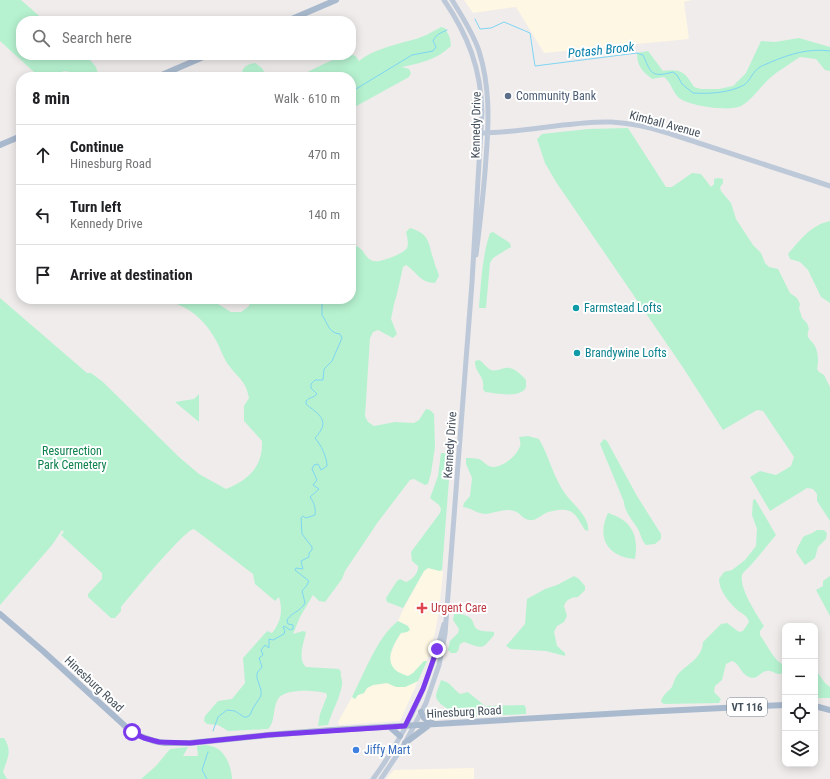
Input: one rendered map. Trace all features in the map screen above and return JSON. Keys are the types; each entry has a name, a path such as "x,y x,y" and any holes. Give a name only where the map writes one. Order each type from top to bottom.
{"main road":[{"path":"298,16 336,0"},
{"name":"Kennedy Drive","path":"381,779 405,743 431,690 439,665 445,634 447,610 472,282 481,133 481,99 476,65 466,37 460,23 444,0"},
{"name":"Kennedy Drive","path":"452,0 468,25 476,44 486,78 489,108 481,216 472,282"},
{"path":"449,8 458,9"},
{"path":"169,72 196,60"},
{"name":"Kimball Avenue","path":"481,133 593,123 611,122 636,124 830,186"},
{"path":"0,145 16,138"},
{"name":"Kennedy Drive","path":"373,779 400,736 416,704 428,676 437,649 447,610"},
{"name":"Hinesburg Road","path":"0,614 125,726 140,736 165,743 190,743 268,735 432,724 782,705"},
{"path":"818,707 830,710"},
{"path":"405,743 432,724 424,718 421,712"},
{"path":"390,728 400,736"}],"shaded area":[{"path":"464,0 692,0 684,2 689,39 544,53 516,7 473,13"},
{"path":"428,568 440,571 442,570 443,573 435,633 427,661 424,661 413,673 408,676 396,673 389,659 395,643 401,633 407,632 408,626 398,621 424,571"},
{"path":"418,681 400,721 339,725 338,722 352,697 355,699 358,695 364,693 367,688 373,685 387,683 396,687 405,687"},
{"path":"474,768 474,779 386,779 394,770"}],"green space":[{"path":"0,0 21,0 39,16 16,16 16,56 0,41"},
{"path":"441,27 445,28 450,38 451,46 434,58 402,67 409,69 411,73 409,77 356,106 356,72 308,72 333,60 356,60 356,57 359,61 378,50 427,35"},
{"path":"799,38 830,47 830,71 825,70 816,59 800,57 770,78 752,97 736,108 709,107 683,100 676,95 664,77 652,79 645,73 639,65 637,58 637,53 648,51 663,71 674,70 682,72 694,87 701,89 719,89 733,86 746,73 761,41 775,42"},
{"path":"21,60 90,60 96,67 97,72 64,71 34,72"},
{"path":"255,63 262,68 264,72 242,72 243,69 249,64"},
{"path":"628,128 666,187 672,187 692,173 701,174 711,187 714,184 714,179 723,179 723,183 720,187 721,191 731,203 736,219 753,245 761,253 765,263 769,267 778,269 790,293 797,298 800,304 799,308 802,318 807,323 809,329 808,337 817,351 817,369 824,375 830,387 830,521 817,501 817,494 813,489 807,488 770,511 750,477 760,471 776,475 791,466 794,457 763,411 757,410 723,430 682,366 556,182 545,163 537,139 542,134 588,129"},
{"path":"830,221 830,303 821,297 808,270 800,262 790,259 788,254 802,238 817,226"},
{"name":"Resurrection Park Cemetery","path":"410,228 417,230 428,240 439,276 435,283 425,281 406,265 403,267 391,319 397,334 393,338 378,330 373,332 370,338 365,416 368,422 374,426 395,422 414,423 419,420 426,409 430,410 434,414 435,447 431,473 428,484 425,485 414,479 410,480 378,522 345,571 342,579 325,602 319,601 313,595 300,617 293,634 303,631 306,632 302,660 306,667 339,669 341,672 341,690 328,725 318,726 320,714 327,696 326,693 315,691 293,691 281,695 276,703 272,722 268,729 228,731 218,725 207,724 204,721 205,716 218,701 232,699 245,683 243,658 267,631 272,633 279,620 281,607 279,597 275,601 255,584 253,574 194,529 188,532 158,564 121,607 121,611 115,618 111,618 88,597 88,594 102,579 102,573 61,535 64,532 62,530 52,545 0,605 0,298 87,373 91,373 103,382 179,457 199,474 226,489 247,477 253,471 260,458 262,441 244,421 244,406 249,398 248,392 242,381 228,364 209,329 192,312 178,304 218,304 231,312 241,312 250,304 356,304 356,246 371,260 381,261 396,255 407,248 408,242 406,232"},
{"path":"493,232 510,243 511,247 493,258 490,263 486,308 479,308 485,251 490,233"},
{"path":"479,360 489,369 497,370 508,368 519,373 526,380 526,387 524,391 514,394 485,392 483,389 483,380 475,366 475,361"},
{"path":"199,394 199,422 175,402 194,399"},
{"path":"528,436 539,439 560,486 583,515 588,525 588,531 585,530 572,512 564,510 550,511 536,519 531,520 511,510 486,514 463,507 464,503 470,496 472,478 466,464 466,458 479,459 491,467 497,467 505,463 516,454 520,446 519,437"},
{"path":"604,439 607,441 637,496 661,534 661,539 655,544 646,545 626,510 600,444"},
{"path":"441,453 451,454 442,570 440,571 428,568 424,571 403,608 387,602 386,598 397,581 400,579 406,582 411,580 416,574 418,566 412,561 411,552 440,513 441,509 439,505 430,498 438,476"},
{"path":"755,499 776,535 757,559 743,573 743,587 749,601 764,626 760,631 760,635 778,661 782,664 782,674 765,671 756,677 750,678 735,662 732,661 726,664 722,680 715,686 714,692 721,699 719,703 664,704 661,702 663,697 672,687 678,675 698,656 703,642 721,624 727,623 739,632 743,631 749,622 746,616 736,609 727,599 722,591 719,579 724,572 732,570 745,560 756,546 757,529 752,515 753,500"},
{"path":"608,513 623,520 632,530 636,543 635,559 618,554 611,550 607,545 603,530"},
{"path":"817,530 824,530 827,533 826,539 818,547 815,558 805,565 796,552 803,537"},
{"path":"574,576 585,586 585,590 578,597 571,598 566,602 564,606 567,616 564,622 557,626 554,632 557,646 565,653 565,656 546,651 511,649 506,646 525,624 527,599"},
{"path":"830,576 830,616 816,590 823,586 823,581"},
{"path":"454,614 461,614 469,617 477,629 494,632 494,635 484,646 478,647 464,642 460,644 456,653 451,653 448,650 450,641 458,633 459,629 453,620"},
{"path":"398,621 408,626 410,630 401,633 393,646 390,658 391,664 394,669 408,676 413,673 424,661 427,661 418,681 405,687 396,687 387,683 373,685 367,688 364,693 358,695 355,699 352,697 377,646 390,628"},
{"path":"818,673 830,687 830,698 818,698"},
{"path":"441,680 450,684 460,694 468,692 485,706 524,705 526,708 526,714 462,716 443,706 437,699 436,695"},
{"path":"0,738 4,738 9,751 3,772 7,779 0,779"},
{"path":"206,745 215,747 223,753 230,766 232,779 141,779 156,766 170,749 188,747 183,756 198,756 197,746"}],"waterway":[{"name":"Potash Brook","path":"475,19 480,29 491,28 504,22 530,33 535,66 637,53 643,55 650,70 656,74 673,72 677,75 682,84 693,93 712,93 732,90 744,85 760,67 778,59 807,51 830,51"},
{"name":"Potash Brook","path":"356,89 412,55 433,51 436,47 433,41 434,39 439,34 447,30"},
{"name":"Potash Brook","path":"213,731 218,717 227,710 235,711 244,717 250,715 261,696 261,690 257,678 257,673 262,667 259,658 263,655 261,650 265,645 269,648 269,639 273,640 284,634 284,626 290,630 293,629 293,625 288,624 287,620 305,603 302,591 309,581 295,570 296,568 303,569 301,561 309,557 312,547 302,534 301,518 303,516 306,518 315,515 313,501 310,497 319,489 313,485 317,480 312,469 314,465 318,464 321,470 327,466 323,451 315,438 321,430 323,422 319,415 306,404 306,401 317,394 311,388 311,384 315,380 323,380 324,369 332,361 342,338 340,334 333,332 329,327 322,315 322,304"},
{"name":"Potash Brook","path":"207,779 202,770 208,752"}],"place":[{"name":"Community Bank","path":"508,96"},
{"name":"Farmstead Lofts","path":"576,308"},
{"name":"Brandywine Lofts","path":"577,353"},
{"name":"Urgent Care","path":"422,608"},
{"name":"Jiffy Mart","path":"356,750"}],"route":[{"path":"132,732 144,738 159,742 190,743 268,735 405,726 423,689 437,649"}]}
